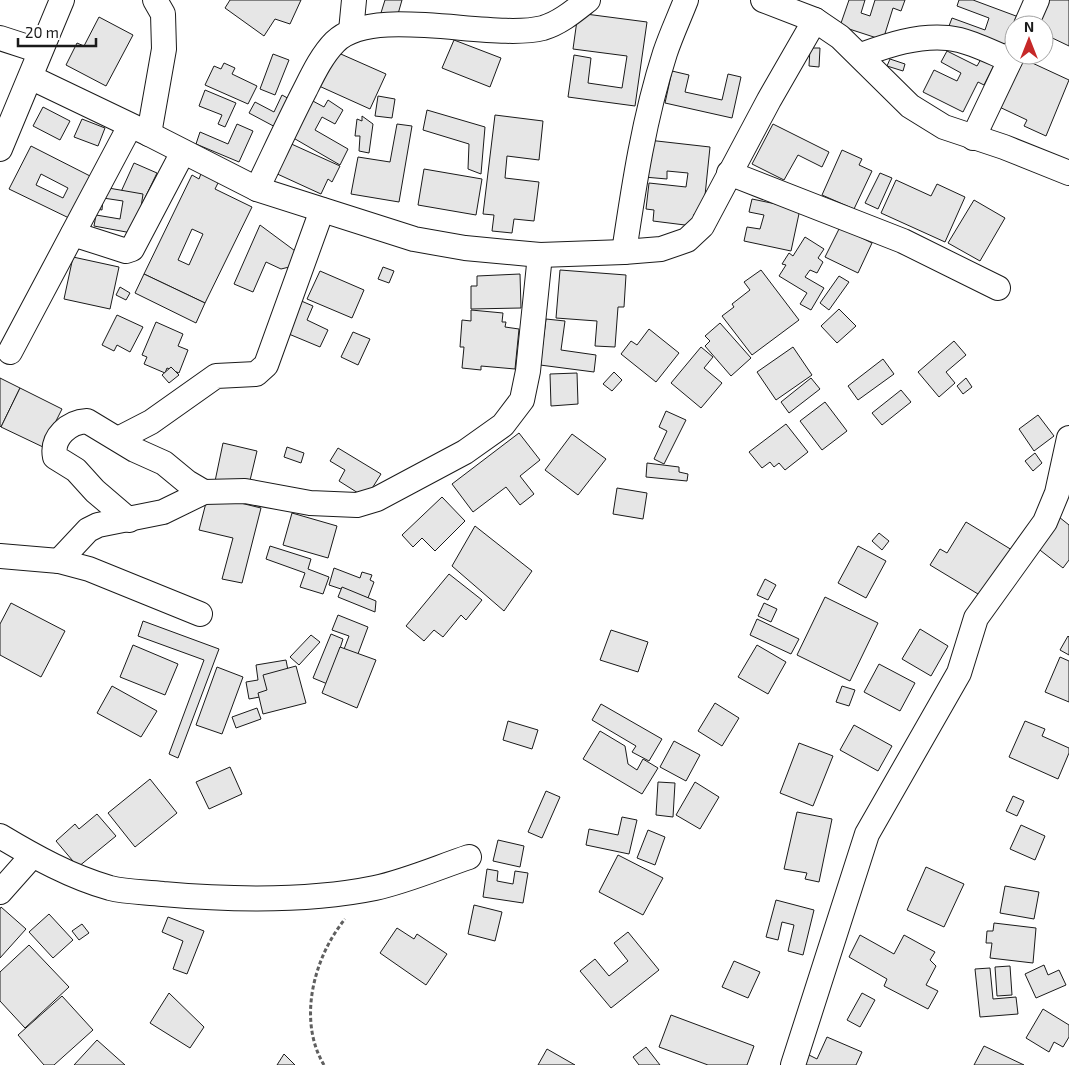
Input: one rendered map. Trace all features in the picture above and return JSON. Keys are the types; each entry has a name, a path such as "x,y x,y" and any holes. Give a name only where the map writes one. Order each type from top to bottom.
{"street":[{"path":"0,150 32,78 40,51 62,0"},
{"path":"10,352 73,234 139,130 164,49 163,14 155,0"},
{"path":"351,31 354,0"},
{"path":"257,190 317,67 335,43 351,31 401,26 521,31 544,28 566,17 588,0"},
{"path":"624,252 635,180 650,106 665,52 686,0"},
{"path":"763,0 815,20 840,37 910,106 944,126 1069,173"},
{"path":"1030,15 1037,0"},
{"path":"32,78 257,190 414,239 465,248 540,254 624,252 661,248 687,240 702,226 728,173 815,20"},
{"path":"0,38 40,51"},
{"path":"860,55 889,44 917,39 948,38 1004,54"},
{"path":"973,138 1008,65"},
{"path":"73,234 120,250 126,251 132,248 183,152"},
{"path":"728,173 903,241 998,288"},
{"path":"118,439 151,422 216,376 256,374 266,365 322,210"},
{"path":"58,561 88,530 98,525 163,512 204,492 245,491 310,503 358,505 377,499 466,452 504,425 522,400 528,371 540,254"},
{"path":"129,520 95,491 76,470 55,457 53,451 58,438 65,428 79,421 87,421 164,463 187,482 204,492"},
{"path":"793,1065 867,834 959,673 976,618 1045,522 1057,494 1069,438"},
{"path":"0,556 58,561 89,569 200,614"},
{"path":"0,836 32,856 67,872 112,888 168,894 238,898 301,896 377,887 469,857"},
{"path":"0,892 32,856"}],"path":[{"path":"324,1065 314,1041 311,1024 316,974 324,952 336,929 377,887"}],"building":[{"path":"230,0 301,0 290,24 275,19 264,36 225,8"},
{"path":"385,0 402,0 396,21 380,16"},
{"path":"849,0 865,0 861,13 870,16 875,0 905,0 901,11 893,8 883,40 840,26"},
{"path":"959,0 973,0 1013,15 1004,15 1004,56 946,34 952,18 985,30 989,18 957,6"},
{"path":"1043,0 1069,0 1069,46 1054,39 1054,15 1036,15"},
{"path":"578,13 647,22 635,106 568,97 574,55 591,58 588,83 622,88 627,56 573,49"},
{"path":"99,17 133,35 106,86 66,65 77,43 84,46"},
{"path":"454,40 501,58 490,87 442,68"},
{"path":"810,48 820,48 819,67 809,66"},
{"path":"334,51 386,74 370,109 319,86"},
{"path":"947,51 977,66 981,59 994,65 984,85 978,82 963,112 923,92 934,70 957,81 961,73 941,62"},
{"path":"273,54 289,60 275,95 260,89"},
{"path":"890,59 905,64 903,71 887,66"},
{"path":"224,63 235,68 232,74 257,86 248,104 205,85 214,66 221,69"},
{"path":"1011,65 1037,65 1069,80 1046,136 1024,126 1027,120 993,104"},
{"path":"672,71 689,75 685,92 722,100 728,74 741,77 732,118 665,103"},
{"path":"205,90 236,103 225,127 218,124 222,115 199,106"},
{"path":"282,95 293,101 279,129 249,113 255,102 274,112"},
{"path":"378,96 395,99 392,118 375,116"},
{"path":"311,100 324,107 328,100 343,110 335,124 322,117 315,130 348,149 340,165 290,136"},
{"path":"43,107 70,121 60,140 33,126"},
{"path":"427,110 485,127 481,174 468,169 469,144 423,130"},
{"path":"495,115 543,121 539,160 507,156 505,178 539,182 534,221 514,219 512,233 492,231 494,215 483,214"},
{"path":"362,116 373,124 369,153 359,151 360,136 355,136 357,119 362,121"},
{"path":"82,119 105,128 98,146 74,137"},
{"path":"237,124 253,131 239,162 196,144 200,132 228,144"},
{"path":"397,124 412,126 399,202 351,194 358,157 390,162"},
{"path":"773,124 829,152 822,167 798,155 784,180 752,164"},
{"path":"648,140 710,147 703,215 694,214 693,226 653,221 654,210 646,209 649,183 686,187 688,173 667,171 667,179 644,177"},
{"path":"287,142 340,166 332,182 328,179 321,194 273,172"},
{"path":"31,146 92,177 71,219 9,189","holes":["41,174 68,188 63,198 36,185"]},
{"path":"842,150 862,159 859,165 872,171 854,209 822,195"},
{"path":"134,163 157,173 142,204 120,194"},
{"path":"424,169 482,179 476,215 418,205"},
{"path":"202,171 220,179 215,189 252,207 205,303 144,274 192,175 199,179","holes":["192,229 203,234 189,265 178,260"]},
{"path":"880,173 892,178 878,209 865,203"},
{"path":"896,180 931,196 937,184 965,197 945,242 881,213"},
{"path":"97,186 143,194 137,234 94,226 96,215 120,219 123,201 103,198 102,210 91,208"},
{"path":"752,199 800,209 791,251 744,241 747,227 760,229 764,215 749,212"},
{"path":"974,200 1005,218 980,261 948,243"},
{"path":"260,225 310,262 281,269 266,262 253,292 234,284"},
{"path":"840,227 872,243 858,273 825,257"},
{"path":"805,237 824,249 818,258 823,262 817,273 810,270 805,277 824,288 811,310 800,304 807,293 779,276 786,265 782,264 789,253 793,256"},
{"path":"73,257 119,267 110,309 64,299"},
{"path":"383,267 394,271 389,283 378,279"},
{"path":"560,270 626,275 624,307 618,307 615,347 595,346 597,321 556,318"},
{"path":"761,270 799,320 752,355 722,316 734,307 732,304 750,290 744,282"},
{"path":"320,271 364,290 352,318 307,299"},
{"path":"144,274 205,303 196,323 135,293"},
{"path":"520,274 521,308 471,309 471,286 477,286 477,276"},
{"path":"839,276 849,282 829,310 820,303"},
{"path":"120,287 130,293 126,300 116,295"},
{"path":"299,300 313,306 307,320 328,330 320,347 284,332"},
{"path":"839,309 856,326 837,343 821,326"},
{"path":"471,310 503,313 502,322 506,322 505,327 519,329 515,369 481,366 481,370 462,368 464,347 460,347 462,320 471,321"},
{"path":"117,315 143,327 130,352 117,345 114,351 102,345"},
{"path":"546,319 565,321 561,350 596,355 594,372 540,365"},
{"path":"156,322 183,334 178,346 188,350 179,373 167,368 165,373 144,364 147,357 142,355"},
{"path":"720,323 751,358 731,376 705,346 710,341 705,336"},
{"path":"649,329 679,353 656,382 621,354 631,341 637,345"},
{"path":"353,332 370,339 358,365 341,357"},
{"path":"954,341 966,355 946,372 955,383 939,397 918,372"},
{"path":"701,347 713,357 704,368 722,383 701,408 671,383"},
{"path":"793,347 812,375 776,400 757,372"},
{"path":"883,359 894,374 858,400 848,386"},
{"path":"171,367 179,375 169,383 162,375"},
{"path":"614,372 622,380 612,391 603,384"},
{"path":"577,373 578,404 551,406 550,374"},
{"path":"0,378 20,388 1,427 0,426"},
{"path":"811,378 820,389 789,413 781,402"},
{"path":"966,378 972,387 963,394 957,386"},
{"path":"20,388 62,409 43,447 1,427"},
{"path":"901,390 911,402 882,425 872,413"},
{"path":"825,402 847,431 822,450 800,421"},
{"path":"666,411 686,420 664,464 654,459 667,431 659,427"},
{"path":"1038,415 1054,436 1034,451 1019,429"},
{"path":"786,424 808,452 785,470 779,463 774,467 770,462 762,468 749,452"},
{"path":"519,433 540,460 520,476 534,494 520,505 506,487 473,512 452,484"},
{"path":"572,434 606,459 578,495 545,470"},
{"path":"223,443 257,451 247,493 214,486"},
{"path":"287,447 304,453 301,463 284,457"},
{"path":"338,448 381,474 366,498 339,481 345,470 330,461"},
{"path":"1035,453 1042,463 1033,471 1025,461"},
{"path":"647,463 679,467 679,472 688,474 687,481 646,477"},
{"path":"617,488 647,493 643,519 613,514"},
{"path":"208,495 261,508 242,583 222,579 233,538 199,530"},
{"path":"442,497 465,521 435,551 422,538 413,547 402,535"},
{"path":"292,513 337,526 328,558 283,545"},
{"path":"1059,517 1069,525 1069,560 1063,568 1036,547"},
{"path":"966,522 1012,550 983,597 930,565 940,549 947,553"},
{"path":"475,526 532,571 504,611 452,566"},
{"path":"879,533 889,541 882,550 872,541"},
{"path":"270,546 311,559 308,569 329,577 323,594 300,587 305,573 266,559"},
{"path":"858,546 886,561 866,598 838,583"},
{"path":"334,568 360,578 362,572 372,575 370,580 374,582 368,598 329,585"},
{"path":"449,574 482,600 466,620 461,615 443,637 434,630 424,641 406,626"},
{"path":"765,579 776,585 768,600 757,595"},
{"path":"342,587 376,601 375,612 338,597"},
{"path":"825,597 878,623 850,681 797,655"},
{"path":"11,603 65,631 41,677 0,655 0,624"},
{"path":"764,603 777,609 771,622 758,616"},
{"path":"338,615 368,627 352,670 338,665 349,636 332,630"},
{"path":"757,619 799,639 791,654 750,635"},
{"path":"143,621 219,649 178,758 169,754 204,660 138,636"},
{"path":"920,629 948,646 931,676 902,659"},
{"path":"611,630 648,642 638,672 600,660"},
{"path":"331,634 343,639 334,667 349,672 342,690 313,678"},
{"path":"311,635 320,642 299,665 290,657"},
{"path":"1069,637 1069,655 1060,650"},
{"path":"133,645 178,664 165,695 120,677"},
{"path":"757,645 786,662 768,694 738,677"},
{"path":"340,647 376,660 357,708 322,693"},
{"path":"1060,657 1069,661 1069,702 1045,692"},
{"path":"286,660 292,691 249,699 246,682 258,680 256,665"},
{"path":"879,664 915,683 900,711 864,692"},
{"path":"296,666 306,703 263,714 258,693 267,690 263,675"},
{"path":"217,667 243,677 222,734 196,725"},
{"path":"112,686 157,711 141,737 97,713"},
{"path":"842,686 855,690 849,706 836,702"},
{"path":"715,703 739,718 722,746 698,731"},
{"path":"601,704 662,739 649,761 632,752 636,746 592,720"},
{"path":"257,708 261,719 236,728 232,717"},
{"path":"508,721 538,730 532,749 503,740"},
{"path":"1025,721 1045,729 1042,736 1069,748 1069,753 1058,779 1009,757"},
{"path":"854,725 892,746 878,771 840,750"},
{"path":"600,731 625,746 628,764 637,770 643,759 658,768 642,794 583,759"},
{"path":"674,741 700,755 686,781 660,767"},
{"path":"799,743 833,756 813,806 780,793"},
{"path":"230,767 242,794 209,809 196,782"},
{"path":"150,779 177,813 135,847 108,813"},
{"path":"658,782 675,783 673,817 656,815"},
{"path":"695,782 719,797 700,829 676,815"},
{"path":"546,791 560,797 542,838 528,832"},
{"path":"1013,796 1024,801 1017,816 1006,811"},
{"path":"797,812 832,819 819,882 805,879 807,873 784,869"},
{"path":"97,814 116,836 78,867 56,841 75,824 79,829"},
{"path":"622,817 637,820 629,854 586,845 589,829 618,835"},
{"path":"1021,825 1045,836 1035,860 1010,849"},
{"path":"648,830 665,837 655,865 637,858"},
{"path":"498,840 524,846 520,867 493,861"},
{"path":"618,855 663,878 643,915 599,892"},
{"path":"926,867 964,884 944,927 907,910"},
{"path":"487,869 498,871 497,881 513,884 515,871 528,873 523,903 483,897"},
{"path":"1005,886 1039,892 1034,919 1000,913"},
{"path":"776,900 814,910 803,955 788,951 794,925 782,922 778,940 766,937"},
{"path":"474,905 502,912 495,941 468,934"},
{"path":"1,907 26,929 0,958 0,909"},
{"path":"49,914 73,940 53,958 29,932"},
{"path":"168,917 204,931 187,974 173,969 183,941 162,932"},
{"path":"994,923 1036,928 1033,963 990,958 992,943 986,943 987,931 993,931"},
{"path":"82,924 89,933 79,940 72,931"},
{"path":"397,928 414,939 417,934 447,954 426,985 380,953"},
{"path":"628,932 659,970 611,1008 580,971 595,959 609,976 628,961 614,943"},
{"path":"860,935 894,954 904,935 935,952 930,960 936,966 926,985 938,991 928,1009 884,986 887,979 849,957"},
{"path":"29,945 69,987 25,1028 0,1001 0,972"},
{"path":"734,961 760,972 748,998 722,987"},
{"path":"1044,965 1048,975 1059,970 1066,985 1036,998 1025,974"},
{"path":"1010,966 1012,995 997,996 995,967"},
{"path":"990,968 993,999 1016,997 1018,1014 980,1017 975,969"},
{"path":"169,993 204,1027 190,1048 150,1023"},
{"path":"862,993 875,1000 860,1027 847,1020"},
{"path":"62,996 93,1030 54,1065 44,1065 18,1035"},
{"path":"1043,1009 1069,1025 1069,1037 1063,1047 1054,1042 1049,1052 1026,1038"},
{"path":"671,1015 754,1046 747,1065 708,1065 659,1047"},
{"path":"827,1037 862,1052 856,1065 805,1065 809,1055 817,1059"},
{"path":"97,1040 125,1065 74,1065"},
{"path":"984,1046 1024,1065 974,1065"},
{"path":"646,1047 660,1065 639,1065 633,1057"},
{"path":"547,1049 575,1065 538,1065"},
{"path":"284,1054 295,1065 277,1065"}]}
